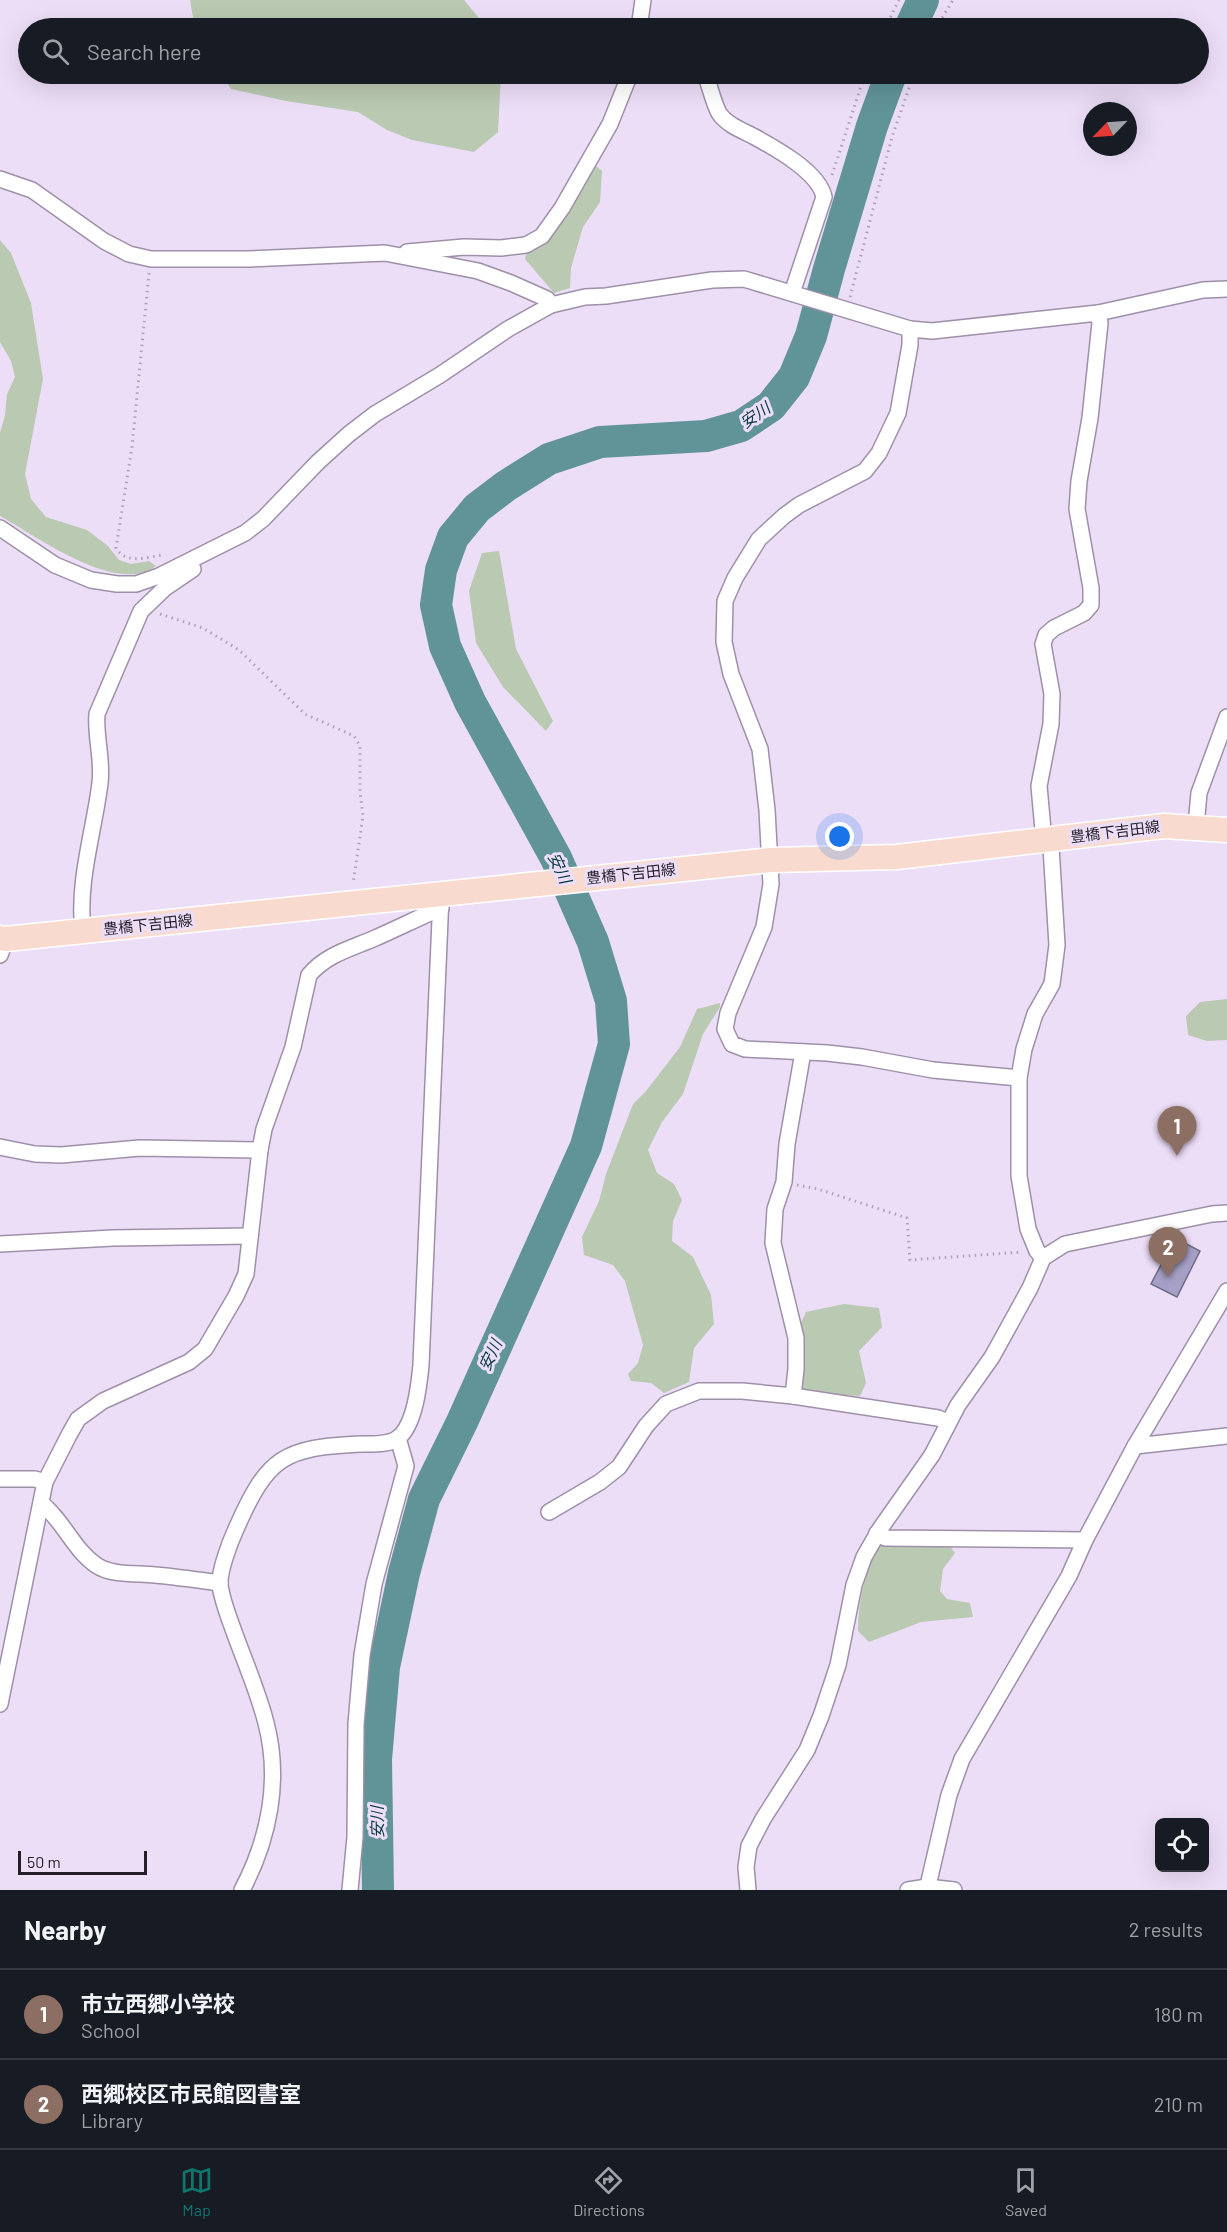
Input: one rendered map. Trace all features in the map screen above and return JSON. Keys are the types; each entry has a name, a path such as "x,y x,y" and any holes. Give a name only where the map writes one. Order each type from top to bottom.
{"main road":[{"name":"豊橋下吉田線","path":"2,944 82,931 352,903 441,902 546,883 771,860 897,857 1164,826 1196,826 1227,830"}],"street":[{"path":"640,18 643,0"},
{"path":"398,255 412,250 501,248 526,245 542,236 562,208 610,124 626,84"},
{"path":"709,84 719,113 730,124 771,145 814,177 823,189 824,197 799,295"},
{"path":"0,179 32,190 104,241 129,254 151,259 249,259 385,253 478,271 547,299 551,305"},
{"path":"0,528 55,565 91,580 136,584 159,576 245,533 263,519 318,462 375,414 440,375 508,329 551,305 585,297 712,280 744,279 910,329 932,331 1098,313 1226,285"},
{"path":"748,1890 746,1867 749,1846 763,1819 807,1750 822,1716 838,1665 854,1586 864,1557 877,1533 932,1455 948,1422 992,1357 1030,1288 1040,1254 1028,1229 1019,1176 1019,1078 1024,1049 1035,1014 1053,984 1057,945 1052,847 1043,830 1039,786 1051,724 1052,694 1043,644 1046,635 1054,628 1084,614 1091,605 1091,588 1077,509 1079,481 1090,418 1100,323 1098,313"},
{"path":"910,329 910,345 898,413 879,453 865,471 799,505 767,531 759,539 735,578 725,601 724,642 731,674 760,749 771,860 771,884 764,927 728,1013 725,1029 732,1044 745,1049 862,1057 933,1070 1019,1078"},
{"path":"82,931 80,909 101,781 101,749 96,727 97,714 141,611 165,588 194,568 197,558"},
{"path":"1196,826 1199,793 1227,717"},
{"path":"0,1704 45,1482 78,1419 103,1401 189,1362 205,1349 246,1274 260,1150 271,1107 293,1047 309,975 316,966 332,955 376,938 441,902"},
{"path":"242,1890 264,1837 273,1797 273,1764 266,1724 225,1609 220,1583 235,1531 268,1470 283,1458 302,1449 383,1443 398,1438 407,1425 417,1399 421,1365 441,902"},
{"path":"793,1396 796,1338 773,1243 775,1209 784,1182 787,1144 803,1052"},
{"path":"0,1147 35,1154 61,1155 140,1148 260,1150"},
{"path":"1040,1254 1065,1244 1212,1214 1227,1213"},
{"path":"0,1244 113,1238 250,1236"},
{"path":"927,1888 949,1795 962,1759 1070,1576 1085,1540 1135,1446 1227,1291"},
{"path":"549,1512 600,1482 619,1467 646,1426 666,1404 699,1391 742,1391 793,1396 938,1418 948,1422"},
{"path":"1135,1446 1227,1436"},
{"path":"350,1890 355,1837 356,1724 362,1655 374,1584 406,1466 398,1438"},
{"path":"0,1479 35,1479 45,1482"},
{"path":"41,1503 80,1551 97,1566 116,1572 220,1583"},
{"path":"877,1533 885,1538 1085,1540"},
{"path":"908,1890 927,1888 954,1890"}],"path":[{"path":"890,18 899,0"},
{"path":"942,18 953,0"},
{"path":"823,189 829,183 838,161 862,84"},
{"path":"844,309 892,136 910,84"},
{"path":"151,259 132,447 116,548 120,554 130,559 180,552 197,558"},
{"path":"146,606 154,612 203,628 239,650 305,714 354,736 360,746 360,792 363,816 352,903"},
{"path":"784,1182 818,1189 907,1218 910,1260 1040,1254"}],"green space":[{"path":"190,0 464,0 479,18 193,18"},
{"path":"228,84 500,84 498,132 474,152 412,140 387,130 358,112 286,101 231,89"},
{"path":"596,166 602,171 600,202 583,227 571,268 570,288 554,293 525,259 527,251 546,242 566,218"},
{"path":"0,240 11,253 31,303 43,379 25,474 31,499 46,517 87,530 108,546 119,560 131,564 149,561 156,566 139,573 120,574 99,569 55,549 0,516 0,433 7,394 15,377 11,361 0,342"},
{"path":"499,551 516,649 553,721 546,731 503,687 476,643 469,591 482,553"},
{"path":"1227,999 1227,1040 1207,1041 1188,1035 1186,1016 1200,1002"},
{"path":"720,1003 720,1007 703,1034 683,1094 662,1122 648,1150 657,1173 674,1184 682,1200 673,1221 672,1241 693,1257 711,1295 714,1324 694,1348 689,1382 664,1393 651,1383 631,1381 628,1374 638,1363 643,1345 625,1281 613,1265 584,1255 582,1237 599,1201 606,1174 633,1104 680,1047 697,1009"},
{"path":"844,1304 879,1308 882,1327 859,1351 866,1383 860,1396 807,1393 800,1386 799,1327 806,1312"},
{"path":"896,1543 933,1547 950,1546 955,1553 943,1569 940,1591 947,1599 970,1603 973,1617 921,1622 869,1642 858,1631 859,1609 866,1576 878,1546"}],"building":[{"path":"1175,1238 1200,1251 1177,1297 1151,1284"}],"waterway":[{"name":"安川","path":"915,18 923,0"},
{"name":"安川","path":"378,1890 376,1759 384,1667 404,1573 424,1499 462,1422 586,1146 614,1044 611,1001 593,942 556,858 470,702 445,646 436,605 441,570 453,537 477,508 506,486 549,459 600,442 706,436 741,426 771,406 794,377 811,336 872,126 887,84"}],"place":[{"name":"市立西郷小学校","path":"1177,1156"},
{"name":"西郷校区市民館図書室","path":"1168,1277"}]}
